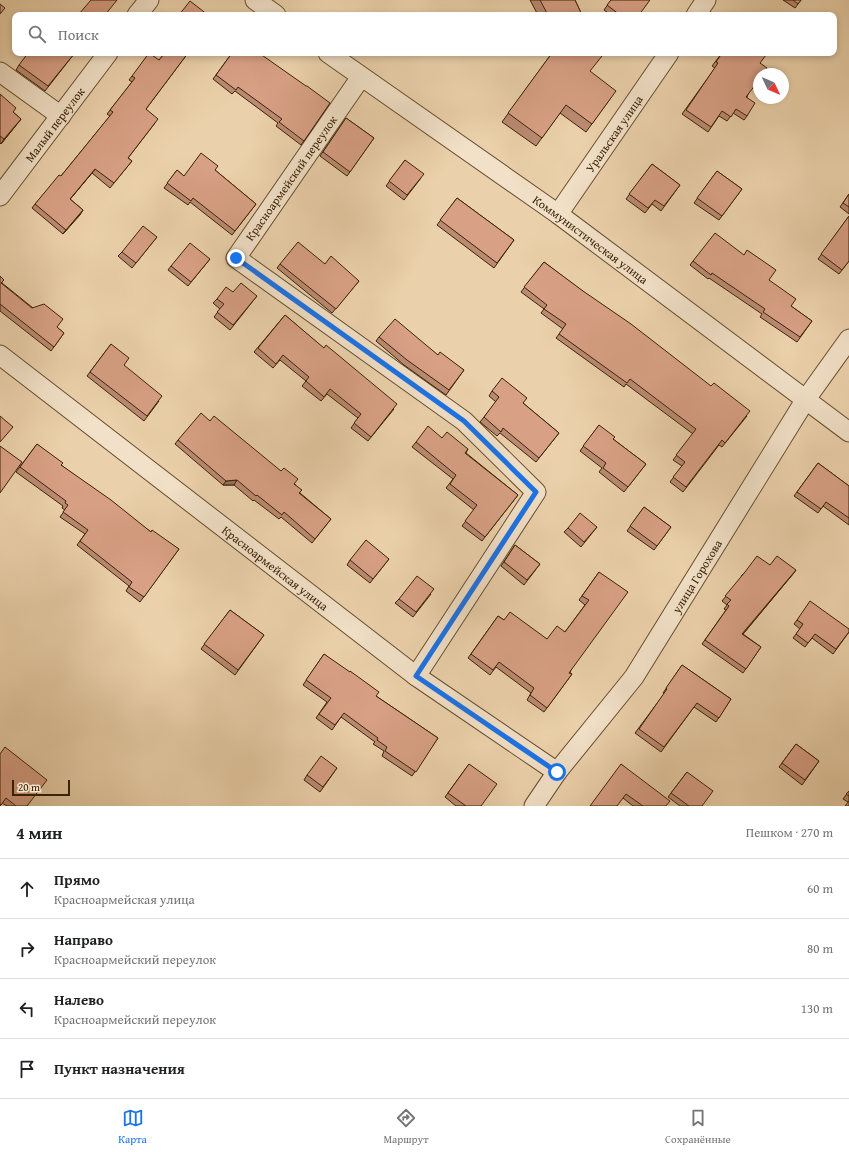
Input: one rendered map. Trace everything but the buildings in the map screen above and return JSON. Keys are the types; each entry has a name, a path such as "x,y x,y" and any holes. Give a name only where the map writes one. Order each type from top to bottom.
{"street":[{"path":"139,12 149,0"},
{"path":"255,0 272,12"},
{"path":"698,12 706,0"},
{"name":"Малый переулок","path":"0,196 106,56"},
{"name":"Коммунистическая улица","path":"332,56 558,214 849,432"},
{"name":"Уральская улица","path":"558,214 667,56"},
{"path":"0,72 61,116"},
{"name":"Красноармейский переулок","path":"361,77 236,258 464,421 536,492 416,676"},
{"name":"улица Горохова","path":"534,806 557,772 634,677 806,399 849,339"},
{"name":"Красноармейская улица","path":"0,355 416,676 557,772"}],"route":[{"path":"236,258 464,421 536,492 416,676 557,772"}]}
